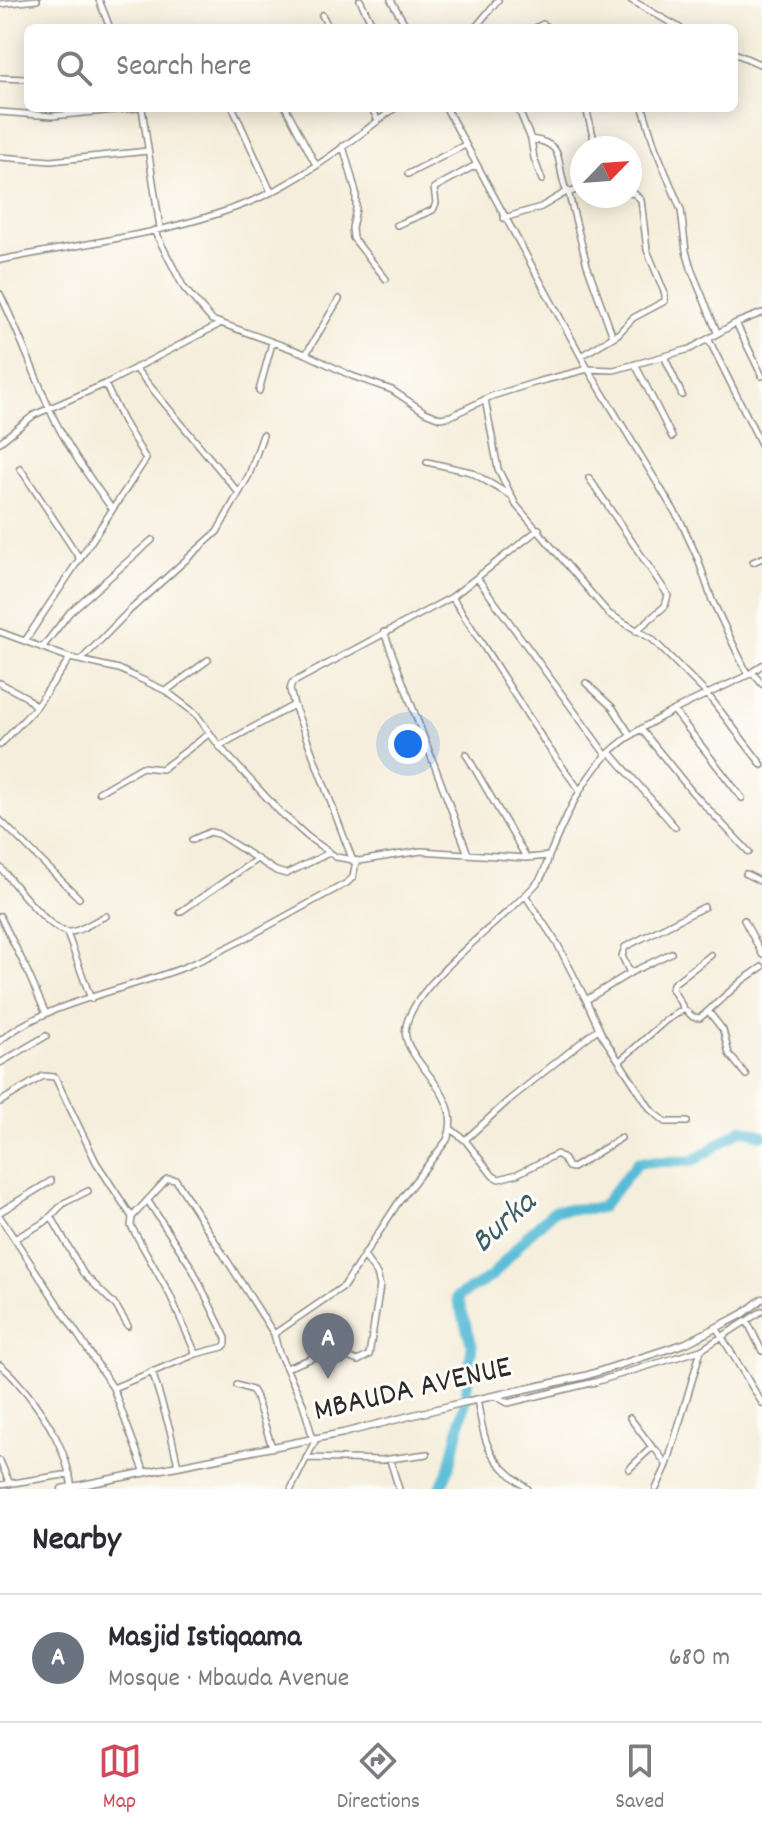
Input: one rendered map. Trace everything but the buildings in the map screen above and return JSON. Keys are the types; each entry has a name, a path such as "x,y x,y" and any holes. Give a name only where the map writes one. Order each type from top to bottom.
{"street":[{"path":"0,4 37,0"},
{"path":"99,0 108,24"},
{"path":"360,0 372,24"},
{"path":"391,0 405,24"},
{"path":"478,24 498,0"},
{"path":"631,0 673,24"},
{"path":"322,15 327,24"},
{"path":"738,55 762,65"},
{"path":"0,78 24,79"},
{"path":"0,112 52,116 96,112"},
{"path":"140,112 148,151 157,229 184,288 205,315 219,325 306,354 352,376 392,390 440,418 528,384 588,369 614,370 690,349 709,340 717,332 761,315"},
{"path":"235,112 271,192"},
{"path":"288,112 316,165"},
{"path":"374,112 378,121"},
{"path":"0,260 157,229 239,206 271,192 316,165 390,112"},
{"path":"448,112 588,369 681,522 712,600 750,673 762,684"},
{"path":"520,112 542,180"},
{"path":"587,112 593,136"},
{"path":"644,112 681,210 692,271 717,332"},
{"path":"531,139 547,141 555,146 583,253 613,337"},
{"path":"408,174 465,145"},
{"path":"343,146 356,192 353,238 386,279"},
{"path":"0,157 51,161 148,151"},
{"path":"397,225 433,210 436,203 434,188 476,165"},
{"path":"504,218 541,207 568,191"},
{"path":"581,356 613,337 630,320 663,303 666,297 647,250 642,208"},
{"path":"0,294 49,408 85,471 112,509"},
{"path":"306,354 339,299"},
{"path":"736,323 762,376"},
{"path":"0,442 34,415 105,384 219,325"},
{"path":"709,340 762,446"},
{"path":"259,391 272,343"},
{"path":"664,356 682,395"},
{"path":"635,364 672,437"},
{"path":"135,368 238,492"},
{"path":"25,641 146,459 105,384"},
{"path":"485,399 495,457 509,495"},
{"path":"81,660 129,611 217,532 249,475 263,435"},
{"path":"427,462 471,472 509,495 603,608 615,619 652,639 708,695 762,765"},
{"path":"20,468 80,559"},
{"path":"589,478 668,595 665,606 635,631"},
{"path":"0,1041 46,1014 169,973 204,958 347,883 353,877 355,861 294,705 290,690 294,681 452,597 539,529"},
{"path":"42,648 70,612 152,540"},
{"path":"753,562 762,558"},
{"path":"478,579 608,754 675,827"},
{"path":"452,597 546,744 580,791"},
{"path":"0,632 70,658 119,669 166,691 196,714 219,746 280,812 329,853 355,861 410,852 526,858 549,856"},
{"path":"384,632 468,854"},
{"path":"0,745 36,707 70,658"},
{"path":"166,691 208,660"},
{"path":"274,1334 344,1286 398,1203 447,1140 453,1120 450,1111 405,1036 406,1025 424,994 538,881 580,791 608,754 641,729 762,665"},
{"path":"0,683 26,697 36,707"},
{"path":"586,683 613,708 631,736"},
{"path":"219,746 294,705"},
{"path":"675,712 742,798"},
{"path":"641,729 680,778 749,852"},
{"path":"99,792 142,767 162,769 210,733"},
{"path":"466,754 526,858"},
{"path":"0,821 79,898"},
{"path":"192,840 214,833 286,874 329,853"},
{"path":"180,912 257,859"},
{"path":"0,867 43,915 66,932 91,999"},
{"path":"746,874 762,882"},
{"path":"525,895 558,945 599,1028 655,1115 673,1123 687,1122"},
{"path":"630,973 622,956 625,947 704,907"},
{"path":"0,916 46,1014"},
{"path":"66,932 106,916"},
{"path":"744,920 762,954"},
{"path":"586,1000 671,953"},
{"path":"711,955 673,984 672,989 684,1009 696,1018 762,967"},
{"path":"620,1061 665,1021 684,1009"},
{"path":"708,1011 723,1030 729,1054 746,1075"},
{"path":"465,1140 509,1100 599,1028"},
{"path":"0,1063 46,1036"},
{"path":"0,1102 43,1076 55,1077 96,1162 132,1217 132,1229 170,1295 196,1354"},
{"path":"451,1129 465,1140 493,1176 499,1179 517,1174 557,1154 568,1167 573,1168 621,1138"},
{"path":"132,1217 167,1179 176,1180 274,1334 315,1439 291,1489"},
{"path":"51,1181 0,1214 113,1388 145,1473"},
{"path":"16,1238 51,1216 64,1203 88,1191"},
{"path":"113,1388 196,1354 223,1347 226,1338 192,1268 148,1201"},
{"path":"51,1216 78,1266 116,1306 128,1326"},
{"path":"286,1368 333,1352 358,1361 369,1355 380,1286 377,1274 364,1256"},
{"name":"MBAUDA AVENUE","path":"62,1489 315,1439 585,1376 686,1343 717,1329 762,1299"},
{"path":"495,1396 508,1403 595,1382 701,1350 762,1311"},
{"path":"747,1321 762,1351"},
{"path":"717,1329 762,1403"},
{"path":"656,1489 667,1465 701,1350"},
{"path":"0,1365 11,1372 41,1410 63,1450 72,1487"},
{"path":"152,1371 178,1466"},
{"path":"237,1385 252,1390 255,1395 272,1447"},
{"path":"477,1399 486,1447 506,1472 528,1489"},
{"path":"630,1418 667,1465"},
{"path":"629,1469 653,1448"},
{"path":"306,1458 390,1459 427,1454"},
{"path":"390,1459 399,1489"},
{"path":"0,1461 10,1484"},
{"path":"0,1485 70,1474"}],"waterway":[{"name":"Burka","path":"440,1489 450,1466 465,1403 472,1345 457,1297 491,1277 555,1210 601,1208 638,1162 693,1161 742,1129 762,1135"}],"place":[{"name":"Masjid Istiqaama","path":"328,1379"}]}
